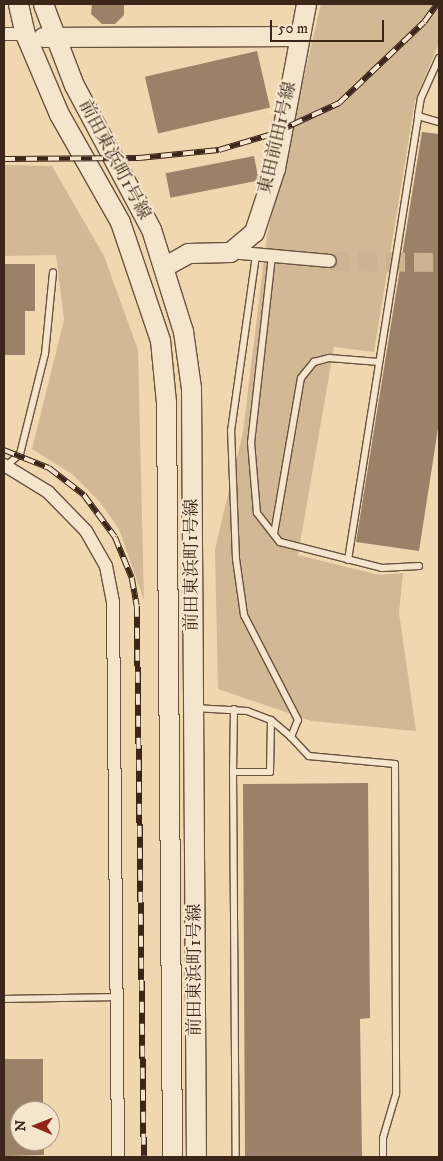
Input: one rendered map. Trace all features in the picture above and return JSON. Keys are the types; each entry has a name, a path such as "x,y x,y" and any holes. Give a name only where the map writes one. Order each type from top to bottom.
{"street":[{"name":"前田東浜町1号線","path":"18,4 25,34 60,114 120,222 160,340 166,402 172,1157"},
{"name":"前田東浜町1号線","path":"44,4 53,38 151,229 165,266 183,331 191,388 196,1157"},
{"name":"東田前田1号線","path":"230,252 254,232 275,168 306,4"},
{"path":"4,34 25,34 53,38 299,36"},
{"path":"165,266 188,253 230,252 330,261"},
{"path":"5,465 48,492 73,518 106,566 113,602 118,1157"}],"lane":[{"path":"348,560 421,98 439,58"},
{"path":"418,116 439,122"},
{"path":"256,255 232,432 236,559 244,615 298,720 291,736"},
{"path":"272,256 252,442 257,513 280,542 382,568 419,566"},
{"path":"5,465 20,454 45,354 53,272"},
{"path":"274,534 301,378 314,362 329,358 379,362"},
{"path":"193,708 234,709 271,720 291,736 309,756 395,764 396,1094 383,1138 383,1157"},
{"path":"234,709 236,1157"},
{"path":"233,772 270,772 271,720"},
{"path":"4,999 117,998"}],"shaded area":[{"path":"321,4 439,4 439,43 415,101 374,352 334,347 298,555 379,575 403,573 399,613 416,731 312,721 218,689 215,549 243,432 267,235"},
{"path":"4,165 52,166 104,256 138,350 144,600 119,529 100,502 72,474 32,449 64,320 56,255 4,256"}],"building":[{"path":"92,4 124,4 124,15 115,24 102,24 91,14"},
{"path":"257,51 270,108 158,133 145,77"},
{"path":"422,132 439,134 439,422 419,551 356,542"},
{"path":"254,156 259,181 170,198 166,173"},
{"path":"4,264 35,264 35,311 25,311 25,355 4,355"},
{"path":"368,783 370,1018 360,1019 362,1157 245,1157 243,784"},
{"path":"4,1059 43,1059 43,1101 10,1101 10,1151 44,1151 44,1155 4,1156"}],"tunnel":[{"path":"330,261 439,262"}],"railway":[{"path":"4,159 139,158 219,150 272,134 339,103 424,22 437,4"},
{"path":"4,450 49,468 84,495 115,537 132,578 137,606 144,1157"}]}
